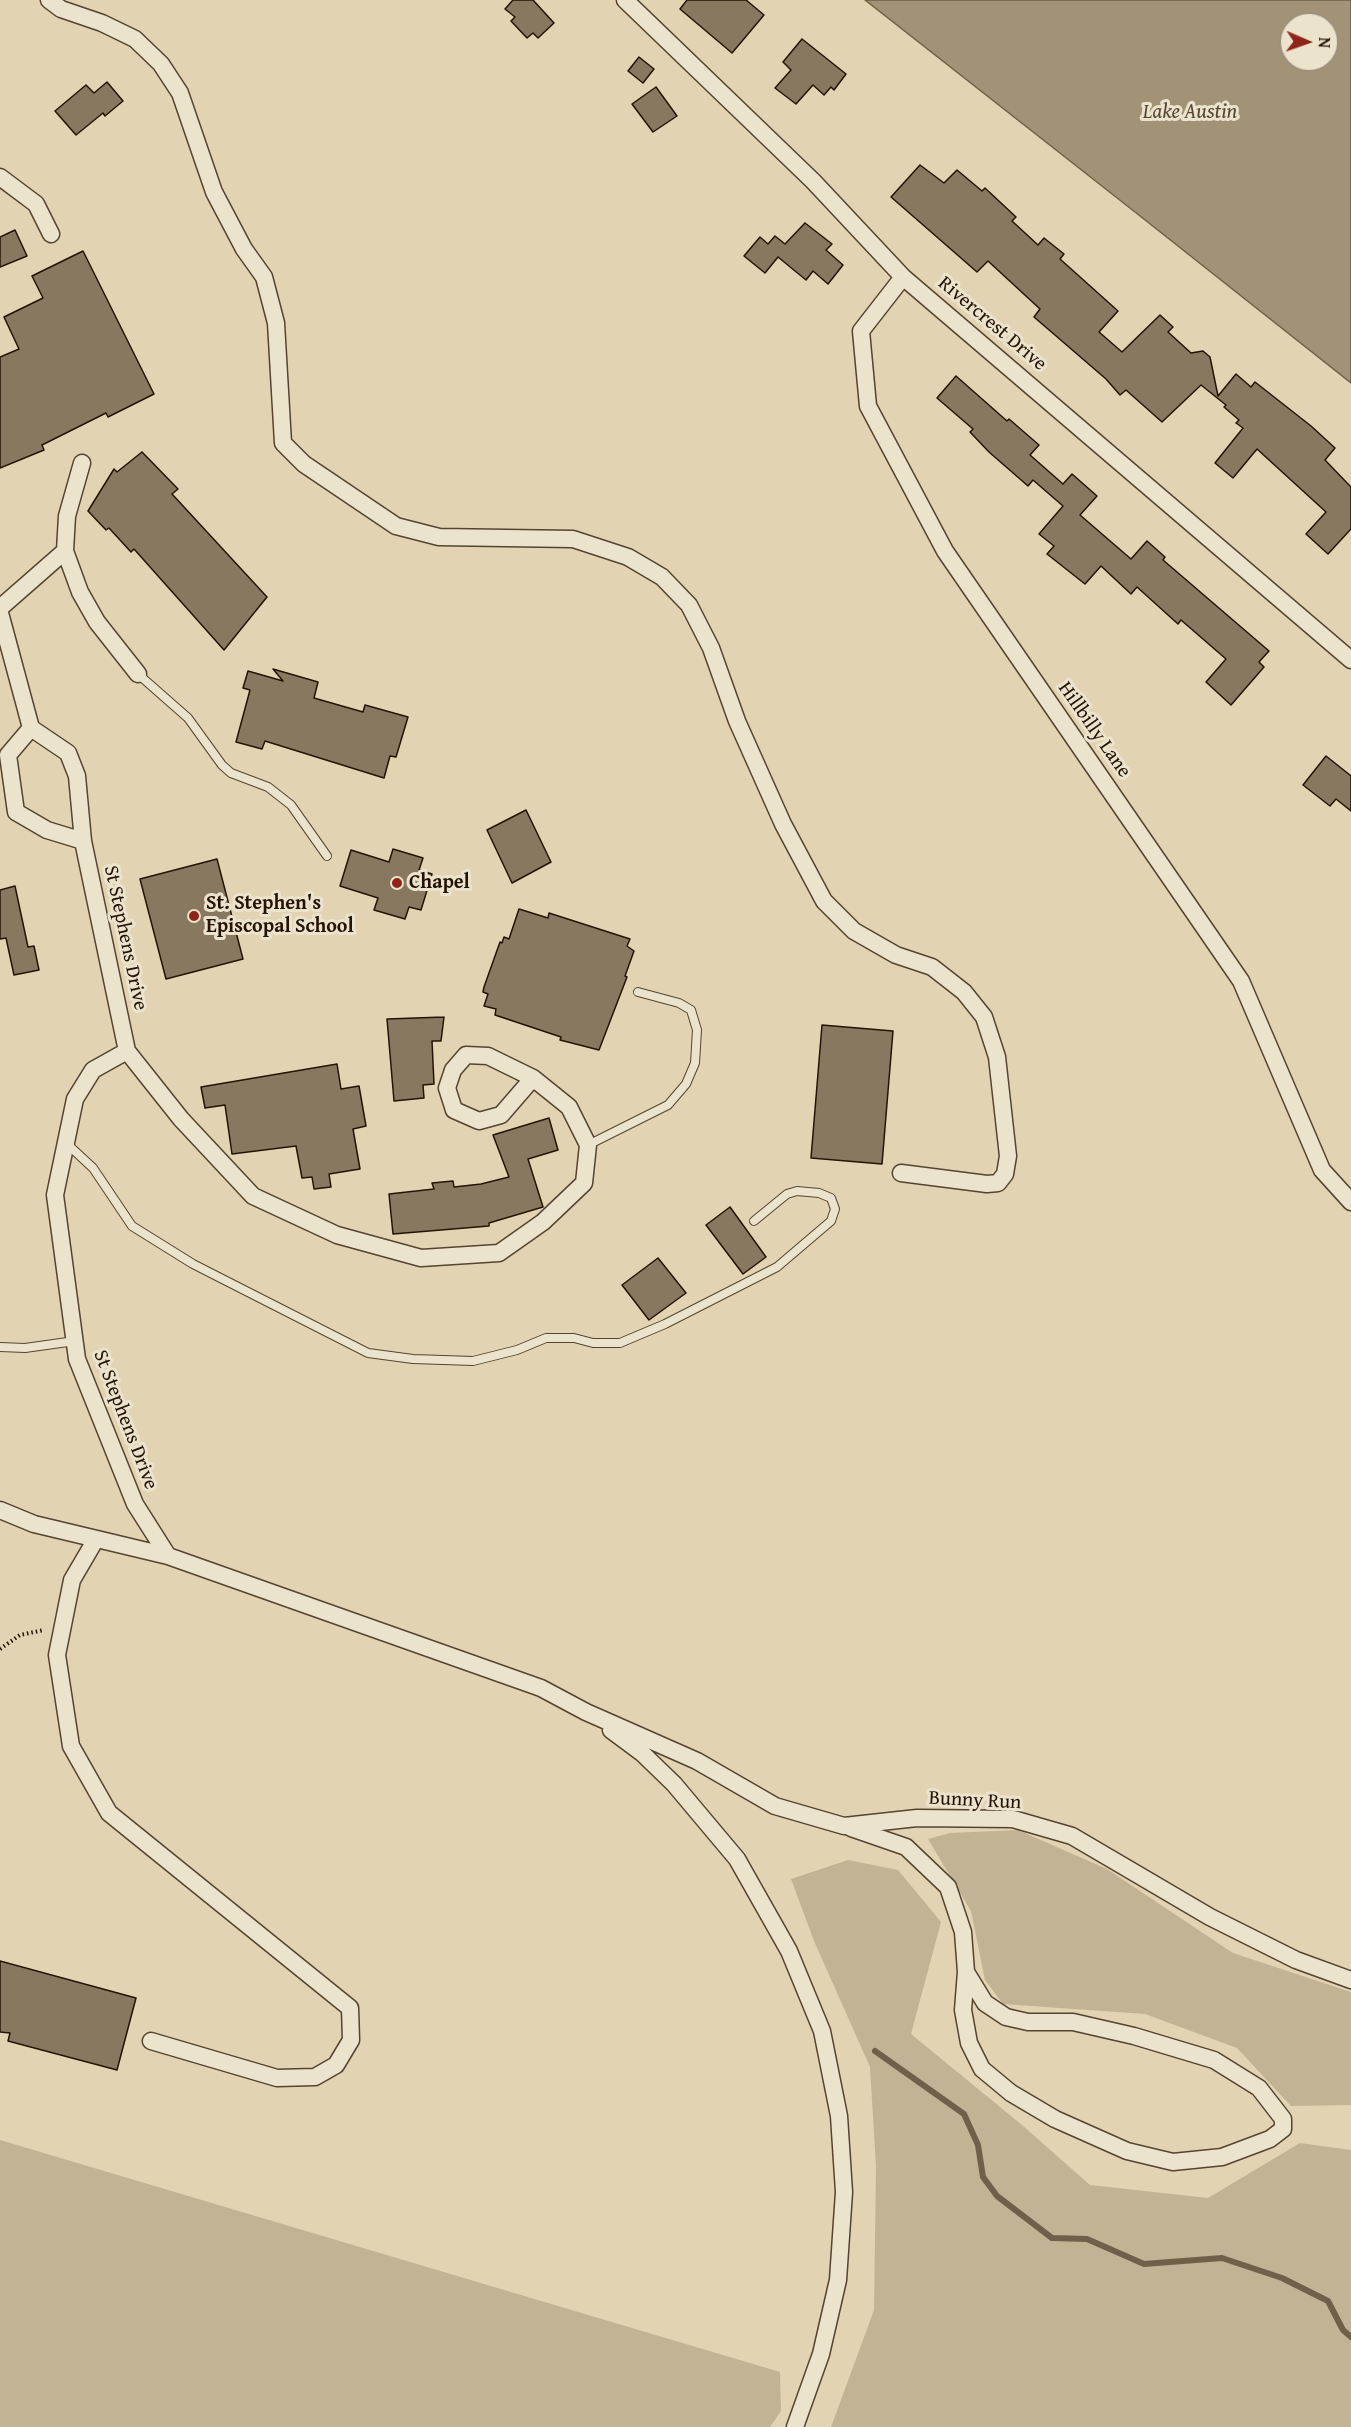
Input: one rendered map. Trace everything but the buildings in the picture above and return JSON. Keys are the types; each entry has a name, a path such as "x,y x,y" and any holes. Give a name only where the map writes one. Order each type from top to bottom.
{"street":[{"path":"49,0 61,9 102,23 135,39 161,64 180,93 214,192 244,249 264,277 276,323 283,443 304,464 396,526 439,537 573,539 628,557 662,577 689,605 711,648 737,721 779,814 824,902 854,931 896,955 932,967 964,992 984,1017 997,1057 1008,1156 1005,1174 998,1183 987,1184 901,1173"},
{"name":"Rivercrest Drive","path":"625,0 813,181 903,277 1351,660"},
{"path":"0,177 36,204 51,234"},
{"name":"Hillbilly Lane","path":"903,277 861,332 868,406 945,551 1240,981 1322,1170 1351,1202"},
{"path":"82,463 67,516 65,551 80,592 97,622 138,674"},
{"path":"0,608 65,551"},
{"path":"0,613 32,728 8,755 16,812 47,830 82,841"},
{"name":"St Stephens Drive","path":"32,728 68,753 77,776 82,841 127,1051 93,1070 75,1099 55,1195 77,1359 135,1504 168,1556"},
{"path":"127,1051 181,1119 253,1196 337,1235 421,1258 499,1253 543,1222 584,1183 588,1145 569,1107 532,1078 488,1056 466,1056 453,1070 447,1088 454,1110 479,1121 501,1115 532,1078"},
{"path":"0,1510 34,1524 168,1556 541,1688 586,1712 642,1754 674,1785 737,1859 789,1951 822,2031 839,2116 844,2192 838,2280 821,2354 795,2427"},
{"path":"96,1539 72,1580 57,1655 71,1746 109,1813 350,2008 351,2040 336,2065 315,2077 277,2078 151,2041"},
{"name":"Bunny Run","path":"586,1712 697,1761 775,1806 844,1826 917,1818 1012,1820 1072,1836 1209,1917 1296,1960 1351,1980"},
{"path":"844,1826 906,1847 948,1887 963,1932 966,1972 963,2010 969,2043 982,2069 1011,2093 1055,2119 1127,2151 1173,2162 1222,2157 1270,2139 1283,2129 1283,2119 1259,2088 1214,2060 1134,2036 1073,2022 1028,2022 1006,2016 985,2003 966,1972"}],"lane":[{"path":"138,674 188,718 222,765 231,773 268,787 291,805 327,856"},
{"path":"588,1145 668,1105 686,1084 695,1063 697,1030 691,1010 679,1003 638,992"},
{"path":"65,1142 93,1168 132,1226 193,1264 369,1353 413,1359 473,1361 517,1350 546,1338 574,1338 593,1343 620,1343 665,1324 777,1267 831,1221 836,1209 831,1198 819,1193 797,1191 787,1194 754,1221"},
{"path":"0,1347 25,1348 75,1341"}],"path":[{"path":"0,1649 20,1635 63,1627"}],"shaded area":[{"path":"1018,1830 1107,1869 1233,1953 1351,1992 1351,2105 1291,2106 1237,2048 1145,2014 1003,2004 985,1980 971,1911 928,1839 950,1833"},
{"path":"848,1860 898,1870 941,1922 911,2034 1022,2125 1090,2185 1208,2198 1300,2143 1351,2150 1351,2427 831,2427 874,2310 876,2167 870,2067 814,1941 791,1879"},
{"path":"0,2140 780,2372 781,2411 770,2427 0,2427"}],"water":[{"name":"Lake Austin","path":"865,0 1351,0 1351,383 1135,212"}],"waterway":[{"path":"875,2051 964,2114 978,2145 983,2177 997,2196 1052,2238 1087,2239 1144,2264 1222,2258 1282,2278 1328,2301 1343,2330 1351,2337"}],"place":[{"name":"Chapel","path":"397,883"},
{"name":"St. Stephen's Episcopal School","path":"194,916"}]}
